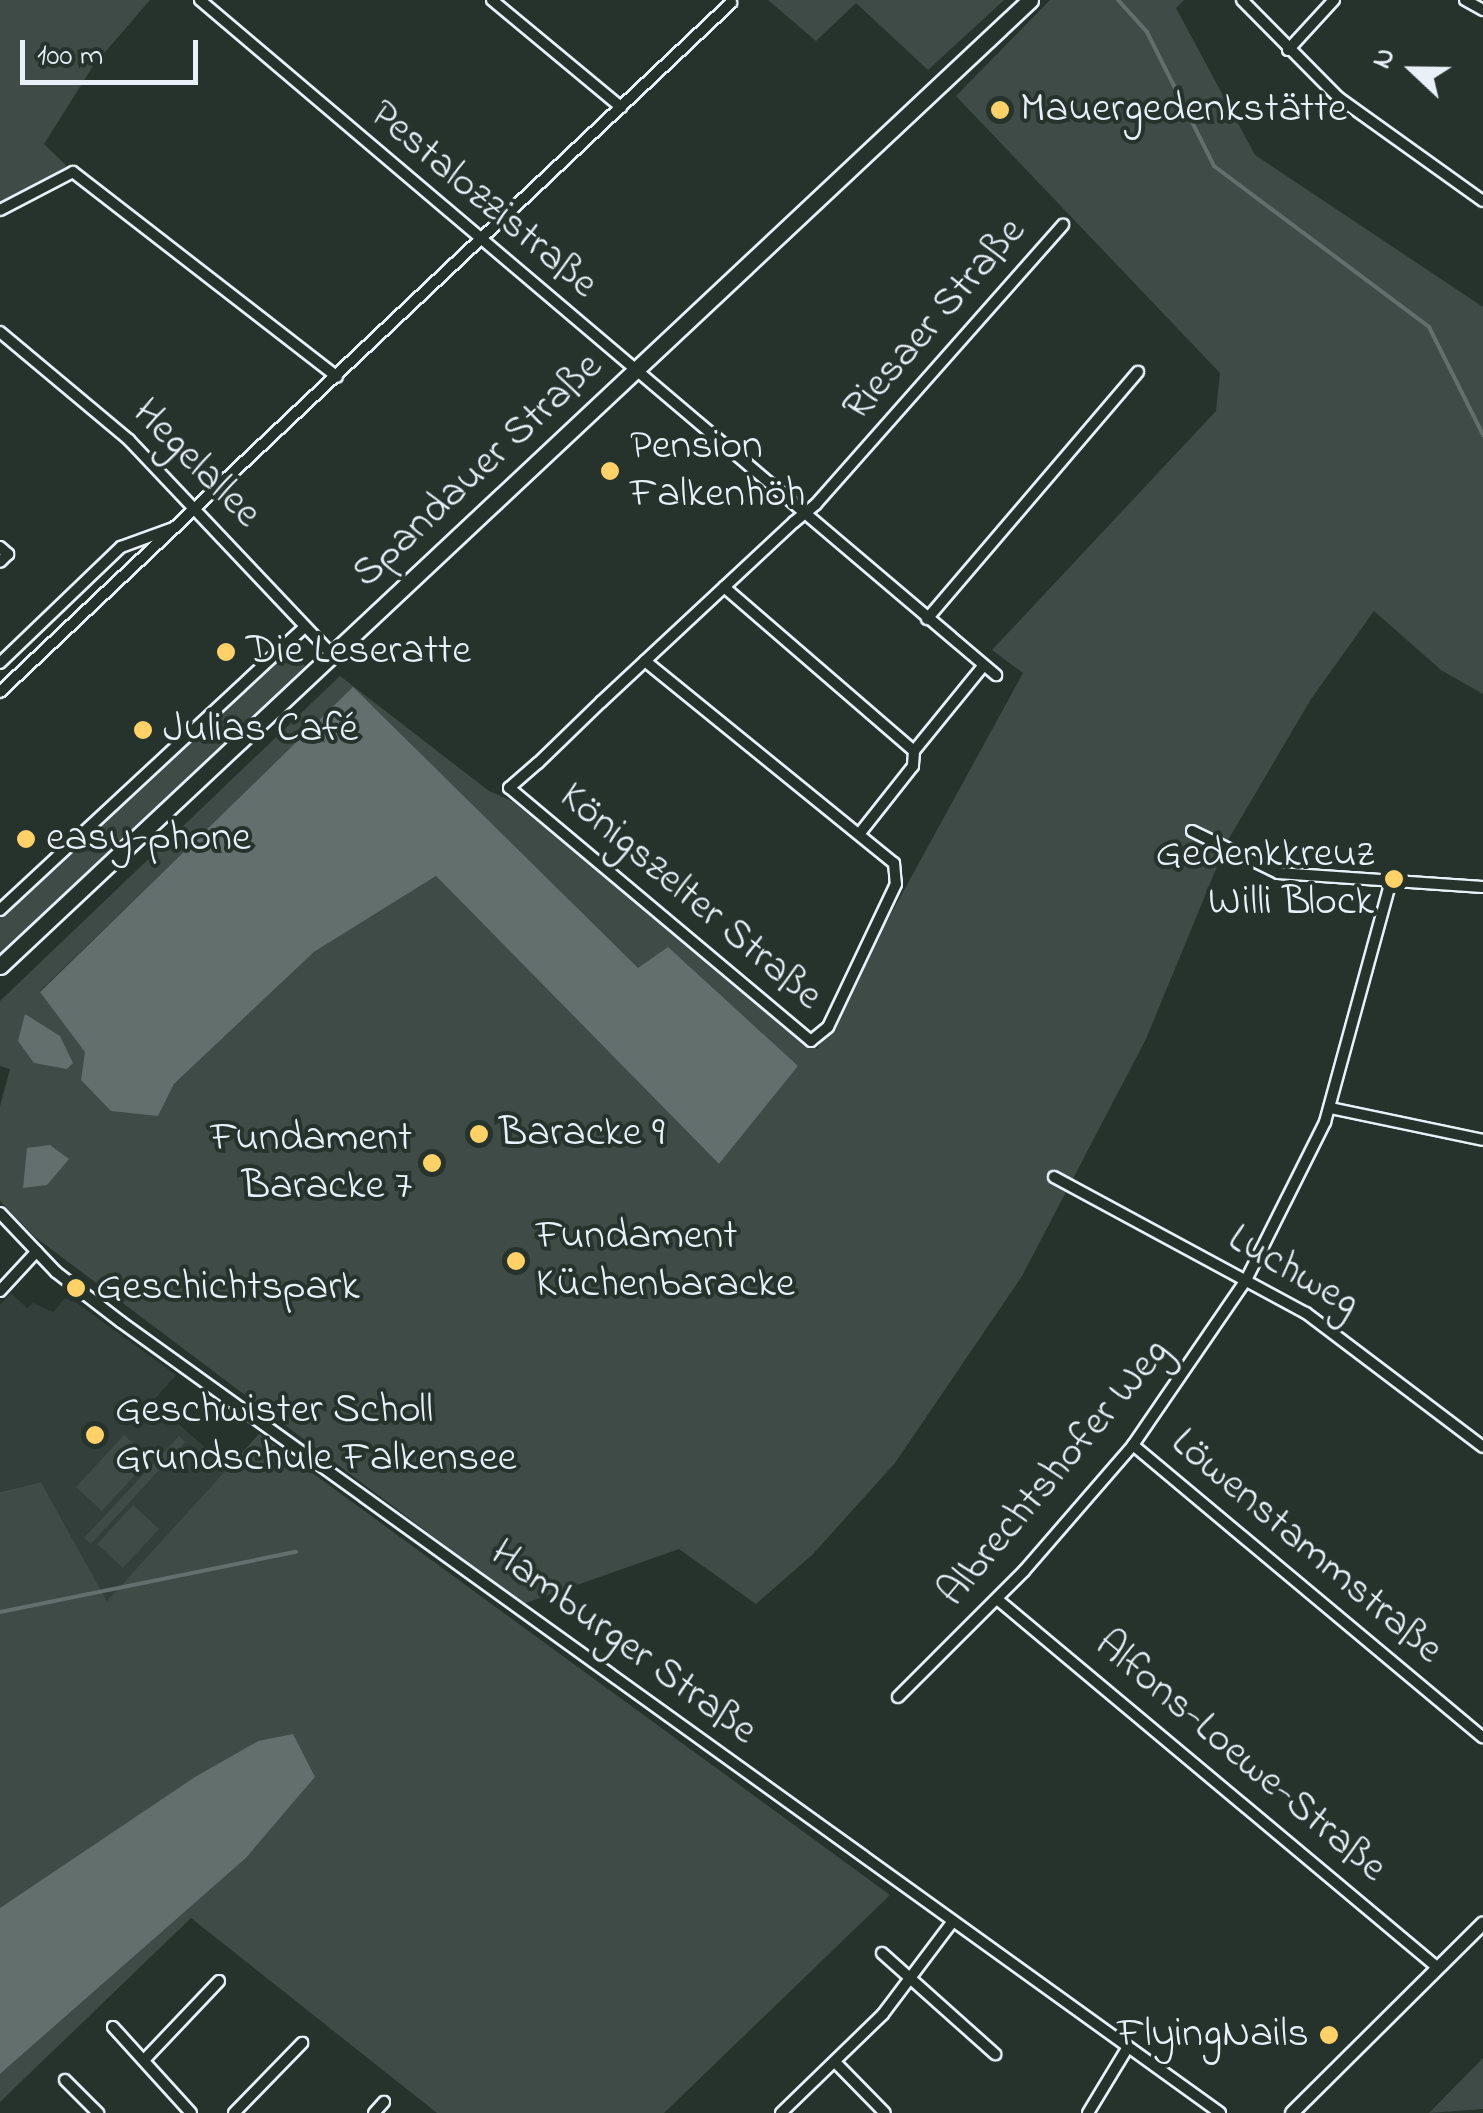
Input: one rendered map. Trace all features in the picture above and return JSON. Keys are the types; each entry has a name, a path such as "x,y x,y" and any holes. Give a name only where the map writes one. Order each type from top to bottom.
{"main road":[{"name":"Spandauer Straße","path":"0,966 1030,0"}],"street":[{"name":"Pestalozzistraße","path":"200,0 996,675"},
{"path":"492,0 621,107"},
{"path":"1242,0 1288,50 1388,138 1483,201"},
{"path":"1288,50 1334,0"},
{"path":"1465,0 1483,10"},
{"path":"0,692 483,241 731,3"},
{"path":"0,210 73,172 338,377"},
{"name":"Riesaer Straße","path":"509,788 804,513 1062,225"},
{"name":"Hegelallee","path":"0,332 99,412 333,656"},
{"path":"927,619 1138,372"},
{"path":"0,663 122,547 174,527"},
{"path":"0,547 8,554 0,562"},
{"path":"724,587 914,752"},
{"path":"0,910 305,627"},
{"path":"645,661 860,832 913,766 914,752 983,666"},
{"name":"Königszelter Straße","path":"509,788 811,1041 828,1027 896,884 894,862 860,832"},
{"path":"1192,831 1278,873 1390,885 1483,888"},
{"name":"Albrechtshofer Weg","path":"898,1698 997,1599 1133,1444 1246,1280 1330,1108 1390,885"},
{"path":"1330,1108 1483,1140"},
{"name":"Luchweg","path":"1054,1177 1246,1280 1381,1364 1483,1447"},
{"name":"Hamburger Straße","path":"0,1213 37,1251 121,1322 1220,2113"},
{"path":"0,1292 37,1251"},
{"name":"Löwenstammstraße","path":"1133,1444 1483,1738"},
{"name":"Alfons-Loewe-Straße","path":"997,1599 1438,1968"},
{"path":"781,2113 835,2062 910,1980 953,1921"},
{"path":"1292,2113 1483,1923"},
{"path":"882,1953 995,2054"},
{"path":"146,2058 219,1981"},
{"path":"112,2027 146,2058 190,2113"},
{"path":"234,2113 302,2043"},
{"path":"1088,2113 1128,2047"},
{"path":"835,2062 885,2113"},
{"path":"65,2080 98,2113"},
{"path":"374,2113 384,2102"}],"shaded area":[{"path":"0,0 150,0 93,66 44,144 73,172 0,208"},
{"path":"768,0 1004,0 928,70 856,3 816,41"},
{"path":"1050,0 1184,0 1176,8 1255,155 1483,307 1483,694 1441,670 1374,611 1311,699 1228,840 1146,1039 1022,1276 895,1463 813,1554 756,1604 679,1549 523,1604 35,1237 0,1201 0,1106 10,1069 0,1066 0,1001 340,676 489,791 512,801 817,1049 1023,673 992,650 1216,411 1220,373 956,96","holes":["353,688 638,969 798,1066 719,1164 436,876 314,952 174,1084 158,1115 81,1080 86,1052 40,991"]},
{"path":"291,651 307,668 0,956 0,916"},
{"path":"353,687 638,968 668,947 798,1066 719,1164 436,876 314,952 174,1084 158,1116 111,1111 81,1080 85,1052 40,992"},
{"path":"25,1014 60,1036 73,1063 67,1069 34,1063 18,1041"},
{"path":"50,1145 69,1159 47,1185 23,1188 27,1148"},
{"name":"Geschwister Scholl Grundschule Falkensee","path":"11,1293 27,1308 33,1303 53,1312 67,1296 176,1375 153,1401 229,1469 107,1601 41,1482 0,1492 0,1305"},
{"path":"259,1434 890,1895 664,2113 437,2113 191,1918 0,2102 0,2074 246,1858 315,1777 258,1741 0,1908 0,1492 41,1482 107,1601"},
{"path":"124,1435 150,1459 102,1511 76,1487"},
{"path":"179,1436 185,1442 91,1544 84,1538"},
{"path":"133,1505 159,1529 123,1568 97,1544"},
{"path":"293,1734 315,1777 246,1858 0,2074 0,1908 195,1777 258,1741"},
{"path":"1483,2058 1483,2109 1429,2113"}],"waterway":[{"path":"1118,0 1147,32 1214,166 1429,327 1483,435"},
{"path":"0,1612 296,1552"}],"place":[{"name":"Mauergedenkstätte","path":"1000,110"},
{"name":"Pension Falkenhöh","path":"610,471"},
{"name":"Die Leseratte","path":"226,652"},
{"name":"Julias Café","path":"143,730"},
{"name":"easy-phone","path":"26,839"},
{"name":"Gedenkkreuz Willi Block","path":"1394,879"},
{"name":"Baracke 9","path":"479,1134"},
{"name":"Fundament Baracke 7","path":"432,1163"},
{"name":"Fundament Küchenbaracke","path":"516,1261"},
{"name":"Geschichtspark","path":"76,1288"},
{"name":"Geschwister Scholl Grundschule Falkensee","path":"95,1435"},
{"name":"FlyingNails","path":"1329,2035"}]}
